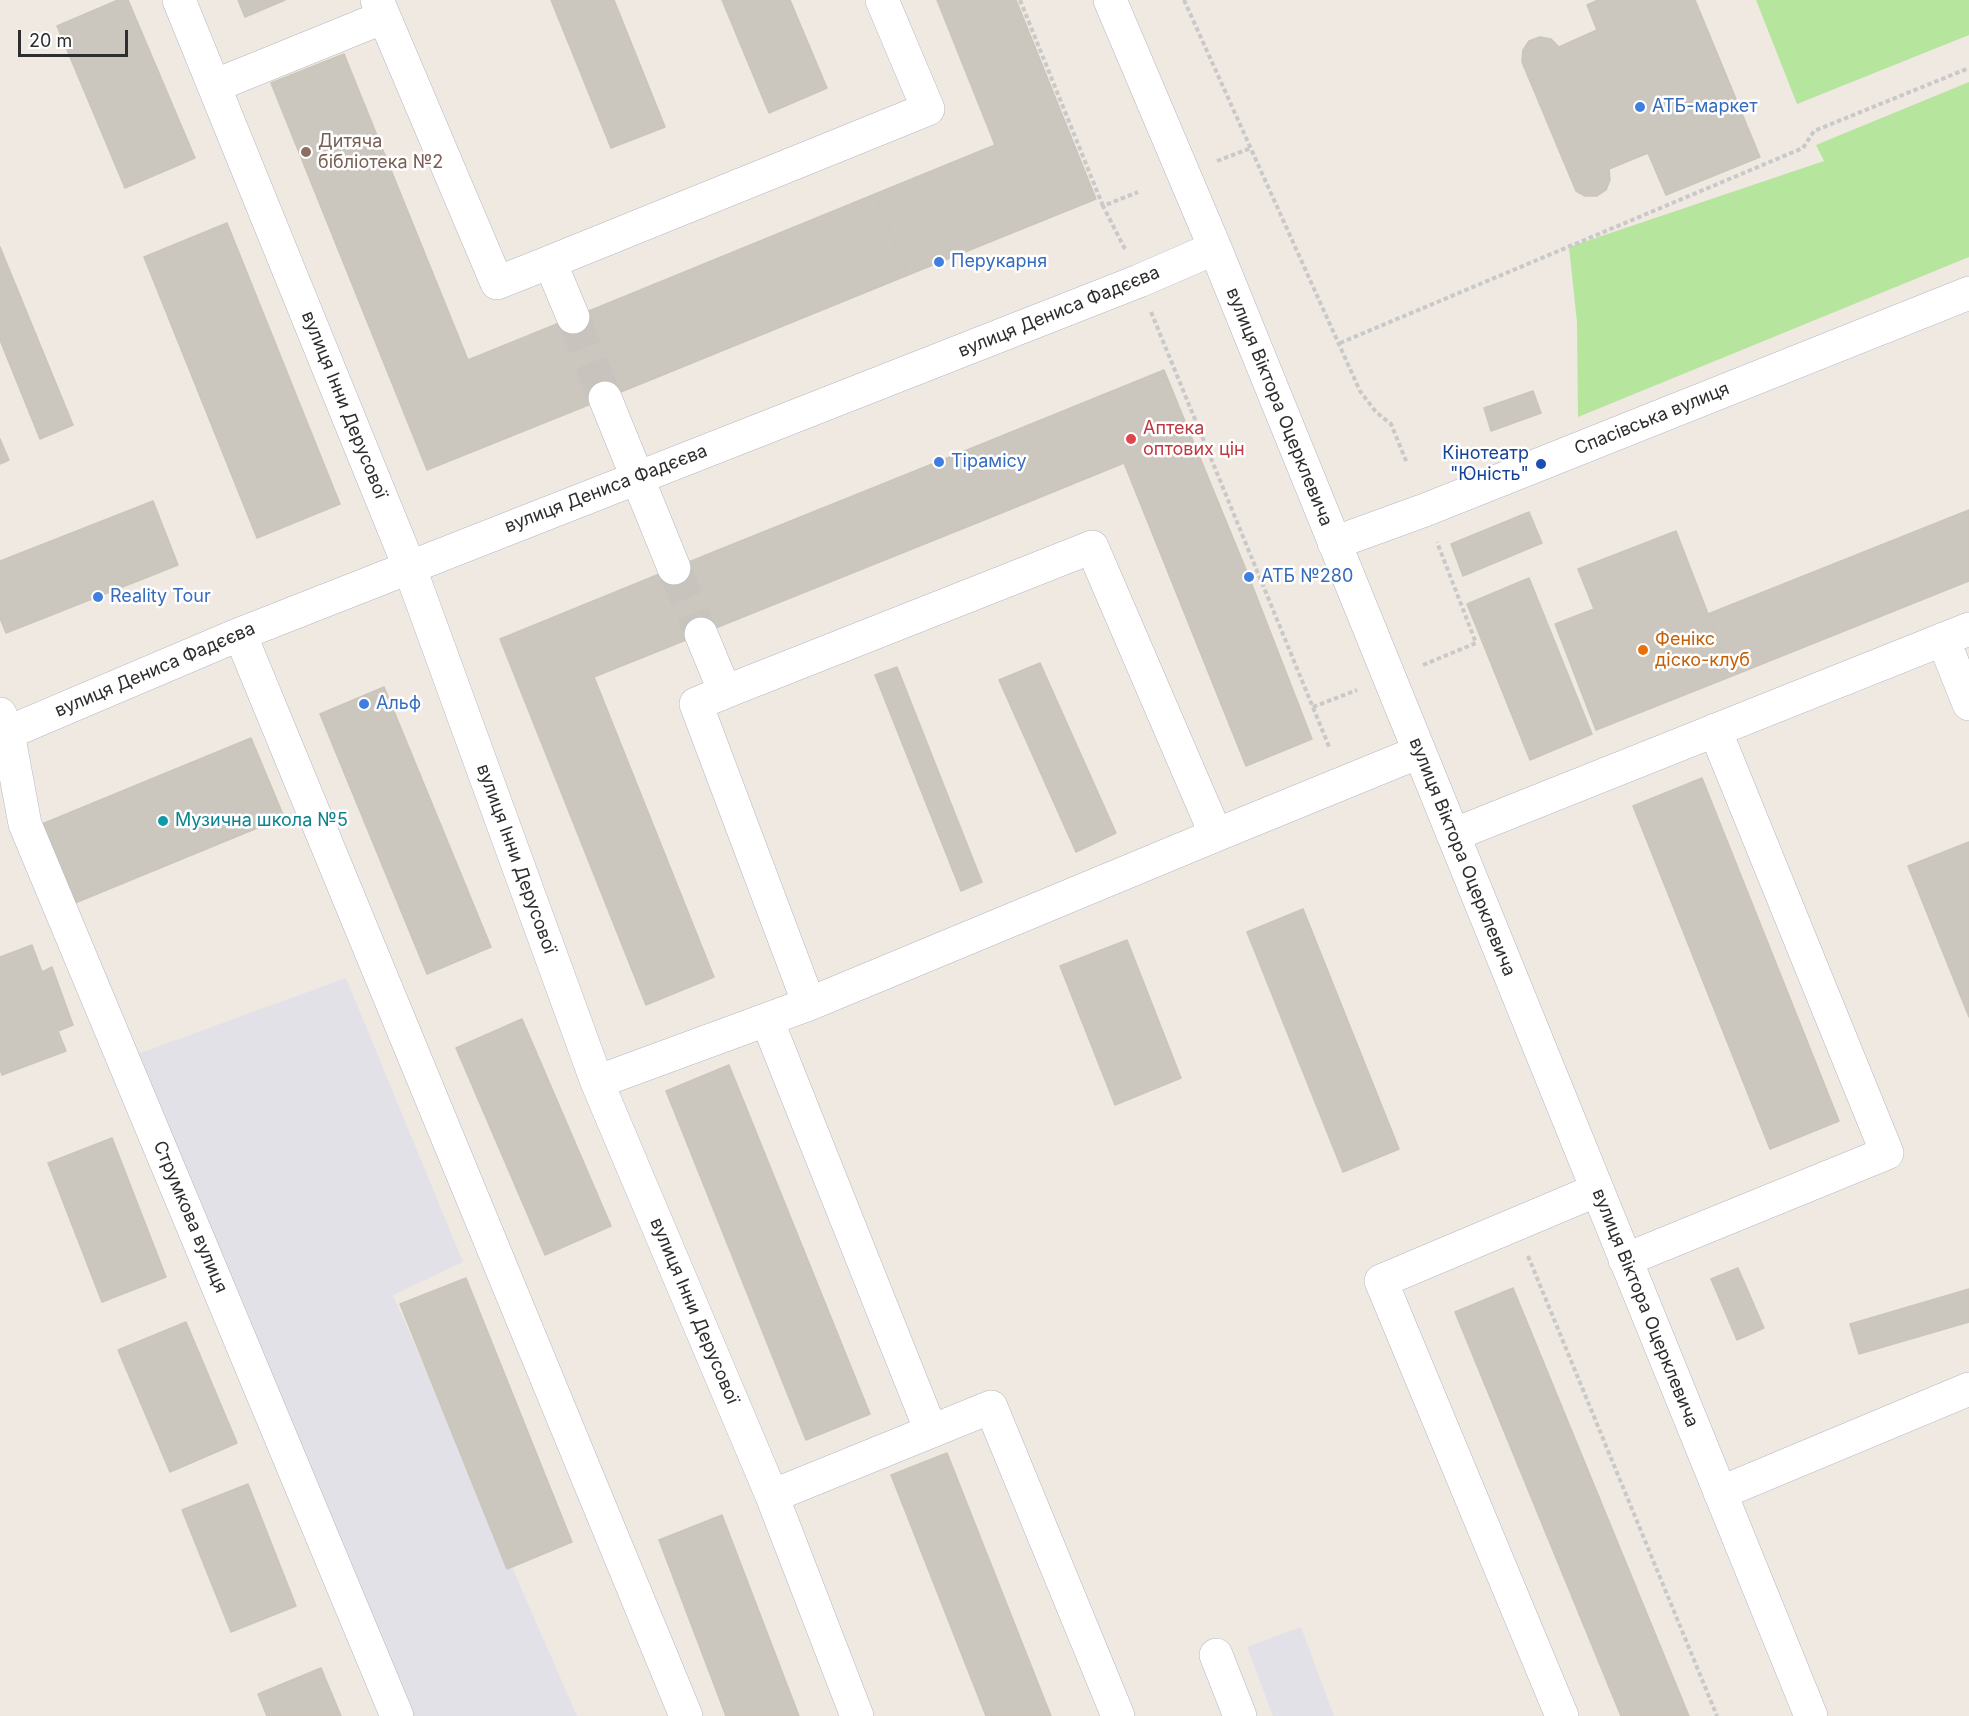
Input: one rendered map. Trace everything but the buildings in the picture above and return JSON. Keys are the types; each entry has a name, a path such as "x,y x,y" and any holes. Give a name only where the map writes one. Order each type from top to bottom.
{"street":[{"name":"вулиця Інни Дерусової","path":"179,0 409,566 597,1082 772,1496 857,1716"},
{"path":"214,86 381,9 497,283 928,109 882,0"},
{"name":"вулиця Віктора Оцерклевича","path":"1115,2 1811,1716"},
{"name":"вулиця Дениса Фадєєва","path":"3,727 1139,281 1215,248"},
{"path":"550,262 573,317"},
{"name":"Спасівська вулиця","path":"1334,543 1435,506 1969,293"},
{"path":"605,398 674,568"},
{"path":"809,1004 696,704 1092,547 1216,834"},
{"path":"240,634 686,1716"},
{"path":"701,634 725,692"},
{"path":"1453,835 1956,634 1969,704"},
{"name":"Струмкова вулиця","path":"3,727 25,824 397,1716"},
{"path":"1626,1260 1887,1153 1715,730"},
{"path":"597,1082 809,1004 1419,752"},
{"path":"767,1020 931,1431"},
{"path":"1562,1716 1381,1281 1597,1190"},
{"path":"1720,1493 1969,1389"},
{"path":"772,1496 991,1407 1118,1716"},
{"path":"1216,1655 1240,1716"}],"path":[{"path":"1020,0 1103,206 1127,252"},
{"path":"1184,0 1360,391 1376,412 1392,424 1407,463"},
{"path":"1340,343 1803,148 1814,131 1969,68"},
{"path":"1214,162 1251,148"},
{"path":"1103,206 1138,192"},
{"path":"1148,303 1344,783"},
{"path":"1417,667 1476,643 1436,538"},
{"path":"1313,707 1362,687"},
{"path":"1515,1225 1717,1716"}],"shaded area":[{"path":"346,978 463,1262 393,1295 577,1716 397,1716 124,1059"},
{"path":"1301,1627 1334,1716 1273,1716 1247,1647"}],"green space":[{"path":"1756,0 1969,0 1969,35 1797,104"},
{"path":"1969,82 1969,257 1578,417 1577,322 1569,247 1824,161 1816,145"}],"tunnel":[{"path":"573,317 605,398"},
{"path":"674,568 701,634"}],"place":[{"name":"АТБ-маркет","path":"1640,107"},
{"name":"Дитяча бібліотека №2","path":"306,152"},
{"name":"Перукарня","path":"939,262"},
{"name":"Аптека оптових цін","path":"1131,439"},
{"name":"Тірамісу","path":"939,462"},
{"name":"Кінотеатр \"Юність\"","path":"1541,464"},
{"name":"АТБ №280","path":"1249,577"},
{"name":"Reality Tour","path":"98,597"},
{"name":"Фенікс діско-клуб","path":"1643,650"},
{"name":"Альф","path":"364,704"},
{"name":"Музична школа №5","path":"163,821"}]}
